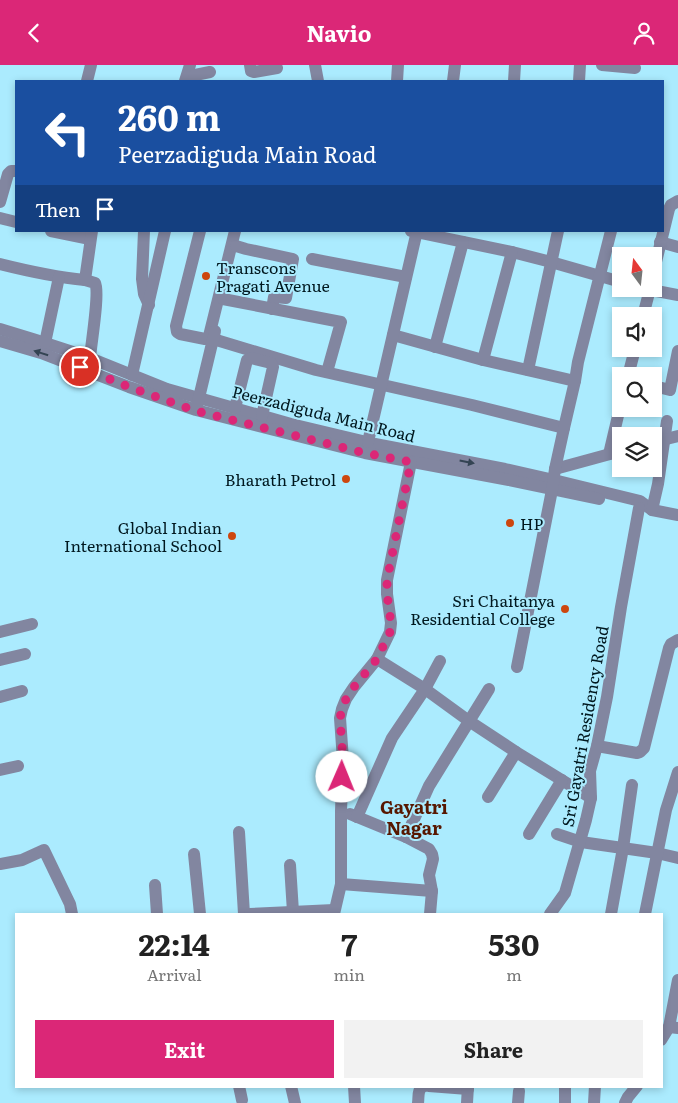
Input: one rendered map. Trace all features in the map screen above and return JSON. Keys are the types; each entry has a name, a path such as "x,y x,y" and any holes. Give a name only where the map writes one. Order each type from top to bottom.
{"street":[{"path":"87,80 91,65"},
{"path":"184,80 190,65"},
{"path":"250,65 251,71 254,72 277,67 279,80"},
{"path":"315,65 318,80"},
{"path":"397,80 398,65"},
{"path":"453,80 455,65"},
{"path":"514,80 516,65"},
{"path":"579,80 580,65"},
{"path":"602,65 635,66 634,80"},
{"path":"194,80 196,75 210,72"},
{"path":"0,202 8,174 11,171 15,171"},
{"path":"664,227 671,205 678,201"},
{"path":"0,218 15,222"},
{"path":"61,232 91,235 85,280"},
{"path":"144,232 142,279 144,294 149,305"},
{"path":"132,375 165,232"},
{"path":"200,232 176,325 177,332 180,334 205,339 209,336 235,232"},
{"path":"197,405 240,232"},
{"path":"368,442 406,277 414,232 512,252 612,279"},
{"path":"528,370 558,232"},
{"path":"517,667 578,362 611,232"},
{"path":"659,247 663,232"},
{"path":"435,347 463,242"},
{"path":"660,242 678,247"},
{"path":"236,246 293,259 286,298 274,297 272,309"},
{"path":"482,360 512,252"},
{"path":"312,259 406,277"},
{"path":"0,264 32,272 95,283 97,286 96,303 90,358"},
{"path":"45,343 59,277"},
{"path":"662,292 678,295"},
{"path":"223,299 341,322 327,372"},
{"name":"Peerzadiguda Main Road","path":"0,329 90,358 167,389 197,405 235,408 509,480 554,479 645,508 678,515"},
{"path":"392,335 482,360 575,381"},
{"path":"213,339 327,372 564,428"},
{"name":"Peerzadiguda Main Road","path":"0,341 40,353 129,387 365,453 411,462 439,462"},
{"path":"662,388 670,390 678,351"},
{"path":"235,408 247,360 251,358 271,363 273,367 262,416"},
{"name":"Sri Gayatri Residency Road","path":"662,434 667,421"},
{"path":"662,440 678,436"},
{"path":"554,479 612,453"},
{"path":"272,913 334,912 341,884 343,760 340,718 346,699 377,659 390,632 391,623 387,580 411,462"},
{"name":"Sri Gayatri Residency Road","path":"551,913 565,893 591,798 590,771 607,697 621,607 645,508 658,484 658,477"},
{"path":"0,632 32,624"},
{"path":"597,746 637,753 642,751 669,648 671,643 678,640"},
{"path":"0,660 25,654"},
{"path":"377,659 425,689 516,752 591,798"},
{"path":"357,817 392,738 425,689 440,661"},
{"path":"406,837 430,786 489,689"},
{"path":"0,697 22,691"},
{"path":"488,797 516,752"},
{"path":"0,770 18,766"},
{"path":"645,913 666,810 678,772"},
{"path":"529,835 562,780"},
{"path":"611,913 632,785"},
{"path":"341,811 406,837 429,849 433,859 429,875 432,891 430,913"},
{"path":"240,831 244,913"},
{"path":"557,834 580,842 657,853 678,858"},
{"path":"1,860 22,860 44,851 70,904 72,913"},
{"path":"194,854 200,913"},
{"path":"290,865 293,912"},
{"path":"341,884 432,891"},
{"path":"155,885 157,913"},
{"path":"663,1038 673,1028 678,980"},
{"path":"239,1088 242,1099"},
{"path":"291,1088 295,1103"},
{"path":"354,1088 355,1103"},
{"path":"418,1103 420,1088"},
{"path":"467,1103 468,1088"},
{"path":"565,1088 565,1103"},
{"path":"594,1103 596,1088"},
{"path":"625,1103 635,1088"}],"place":[{"name":"Transcons Pragati Avenue","path":"206,276"},
{"name":"Bharath Petrol","path":"346,479"},
{"name":"HP","path":"510,523"},
{"name":"Global Indian International School","path":"232,536"},
{"name":"Sri Chaitanya Residential College","path":"565,609"}],"district":[{"name":"Gayatri Nagar","path":"414,816"}],"route":[{"path":"80,367 196,411 365,453 411,462 387,580 388,607 391,623 390,632 377,659 354,687 342,709 340,718 343,760 342,777"}]}
